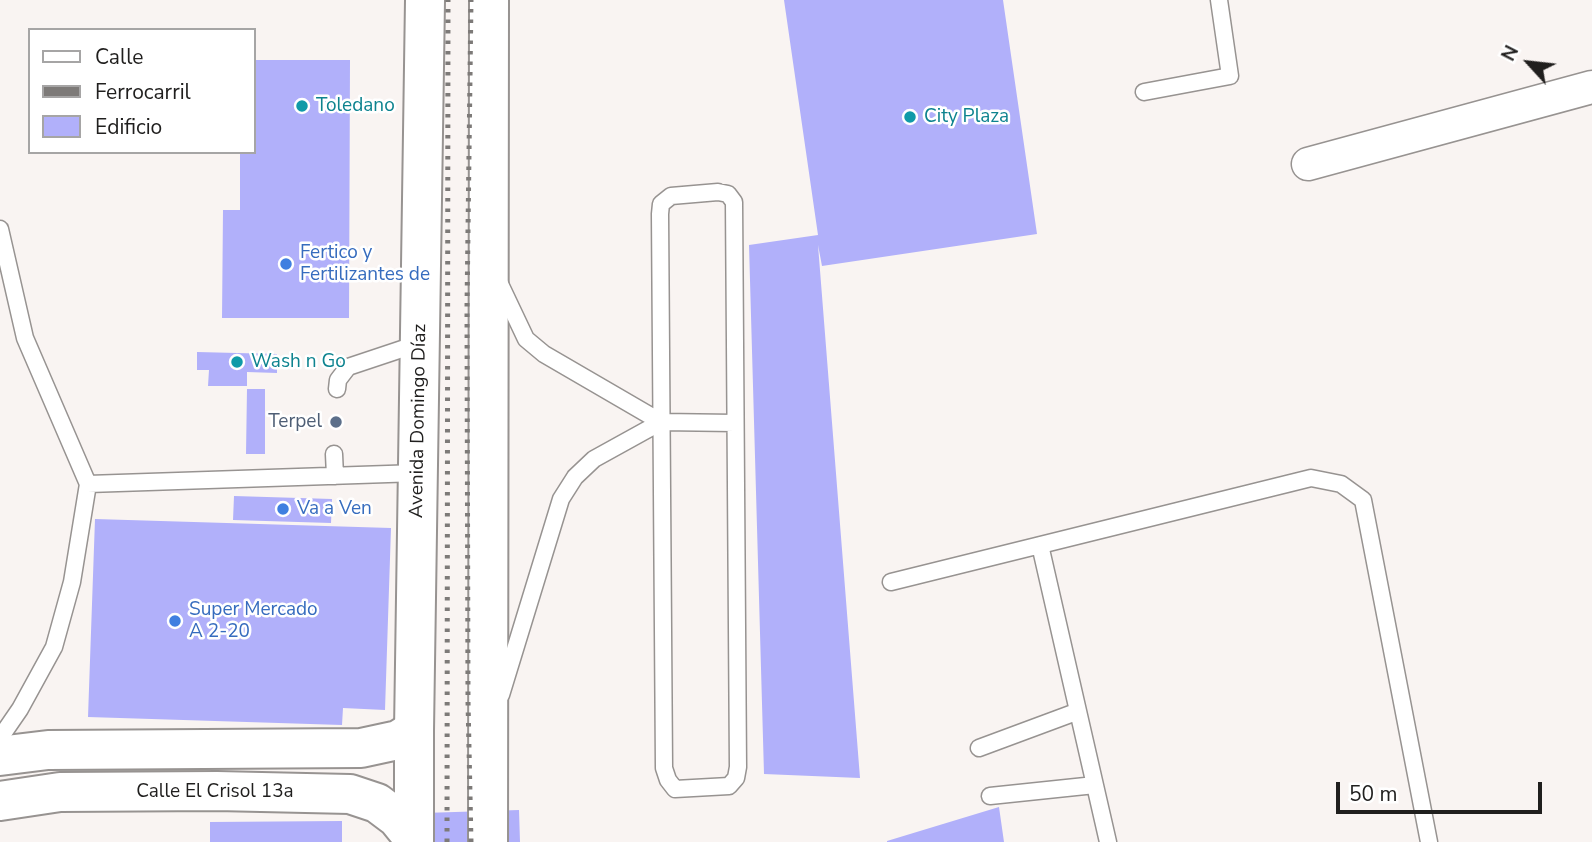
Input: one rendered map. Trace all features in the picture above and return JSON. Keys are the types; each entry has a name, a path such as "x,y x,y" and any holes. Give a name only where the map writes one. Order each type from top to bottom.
{"main road":[{"name":"Avenida Domingo Díaz","path":"414,841 425,0"},
{"path":"488,842 489,0"},
{"path":"0,756 48,750 361,748 398,740 414,730"},
{"path":"216,749 217,791"},
{"name":"Calle El Crisol 13a","path":"0,801 61,792 350,794 377,803 397,818 414,841"}],"street":[{"path":"1308,164 1592,87"}],"lane":[{"path":"1144,92 1230,76 1219,0"},
{"path":"718,192 728,194 734,202 738,767 736,778 729,786 675,789 664,768 662,422 661,204 671,196 718,192"},
{"path":"0,229 25,338 88,484 72,582 54,647 20,709 0,738"},
{"path":"489,260 526,339 544,354 662,422 735,424"},
{"path":"337,389 338,380 348,367 420,342"},
{"path":"488,737 561,499 575,477 594,459 662,422"},
{"path":"334,454 335,476"},
{"path":"88,484 418,474"},
{"path":"891,582 1311,478 1341,484 1363,500 1429,842"},
{"path":"1040,545 1076,712 1108,842"},
{"path":"979,748 1076,712"},
{"path":"990,796 1095,785"}],"building":[{"path":"784,0 1003,0 1037,234 822,266 818,245 860,778 764,774 749,245 818,235"},
{"path":"256,60 350,60 349,318 222,318 223,210 240,210 240,154 256,154"},
{"name":"Wash n Go","path":"197,352 277,354 277,373 247,372 247,386 208,386 209,370 197,370"},
{"path":"247,389 265,389 265,454 246,454"},
{"name":"Va a Ven","path":"234,496 332,499 331,523 233,520"},
{"path":"95,519 391,528 385,710 343,708 342,725 88,717"},
{"path":"999,807 1004,842 887,842 887,841"},
{"path":"519,810 520,842 391,842 391,814"},
{"path":"342,821 342,842 210,842 210,822"}],"railway":[{"path":"447,842 448,0"},
{"path":"471,0 467,307 471,842"}],"place":[{"name":"Toledano","path":"302,106"},
{"name":"City Plaza","path":"910,117"},
{"name":"Fertico y Fertilizantes de","path":"286,264"},
{"name":"Wash n Go","path":"237,362"},
{"name":"Terpel","path":"336,422"},
{"name":"Va a Ven","path":"283,509"},
{"name":"Super Mercado A 2-20","path":"175,621"}]}
